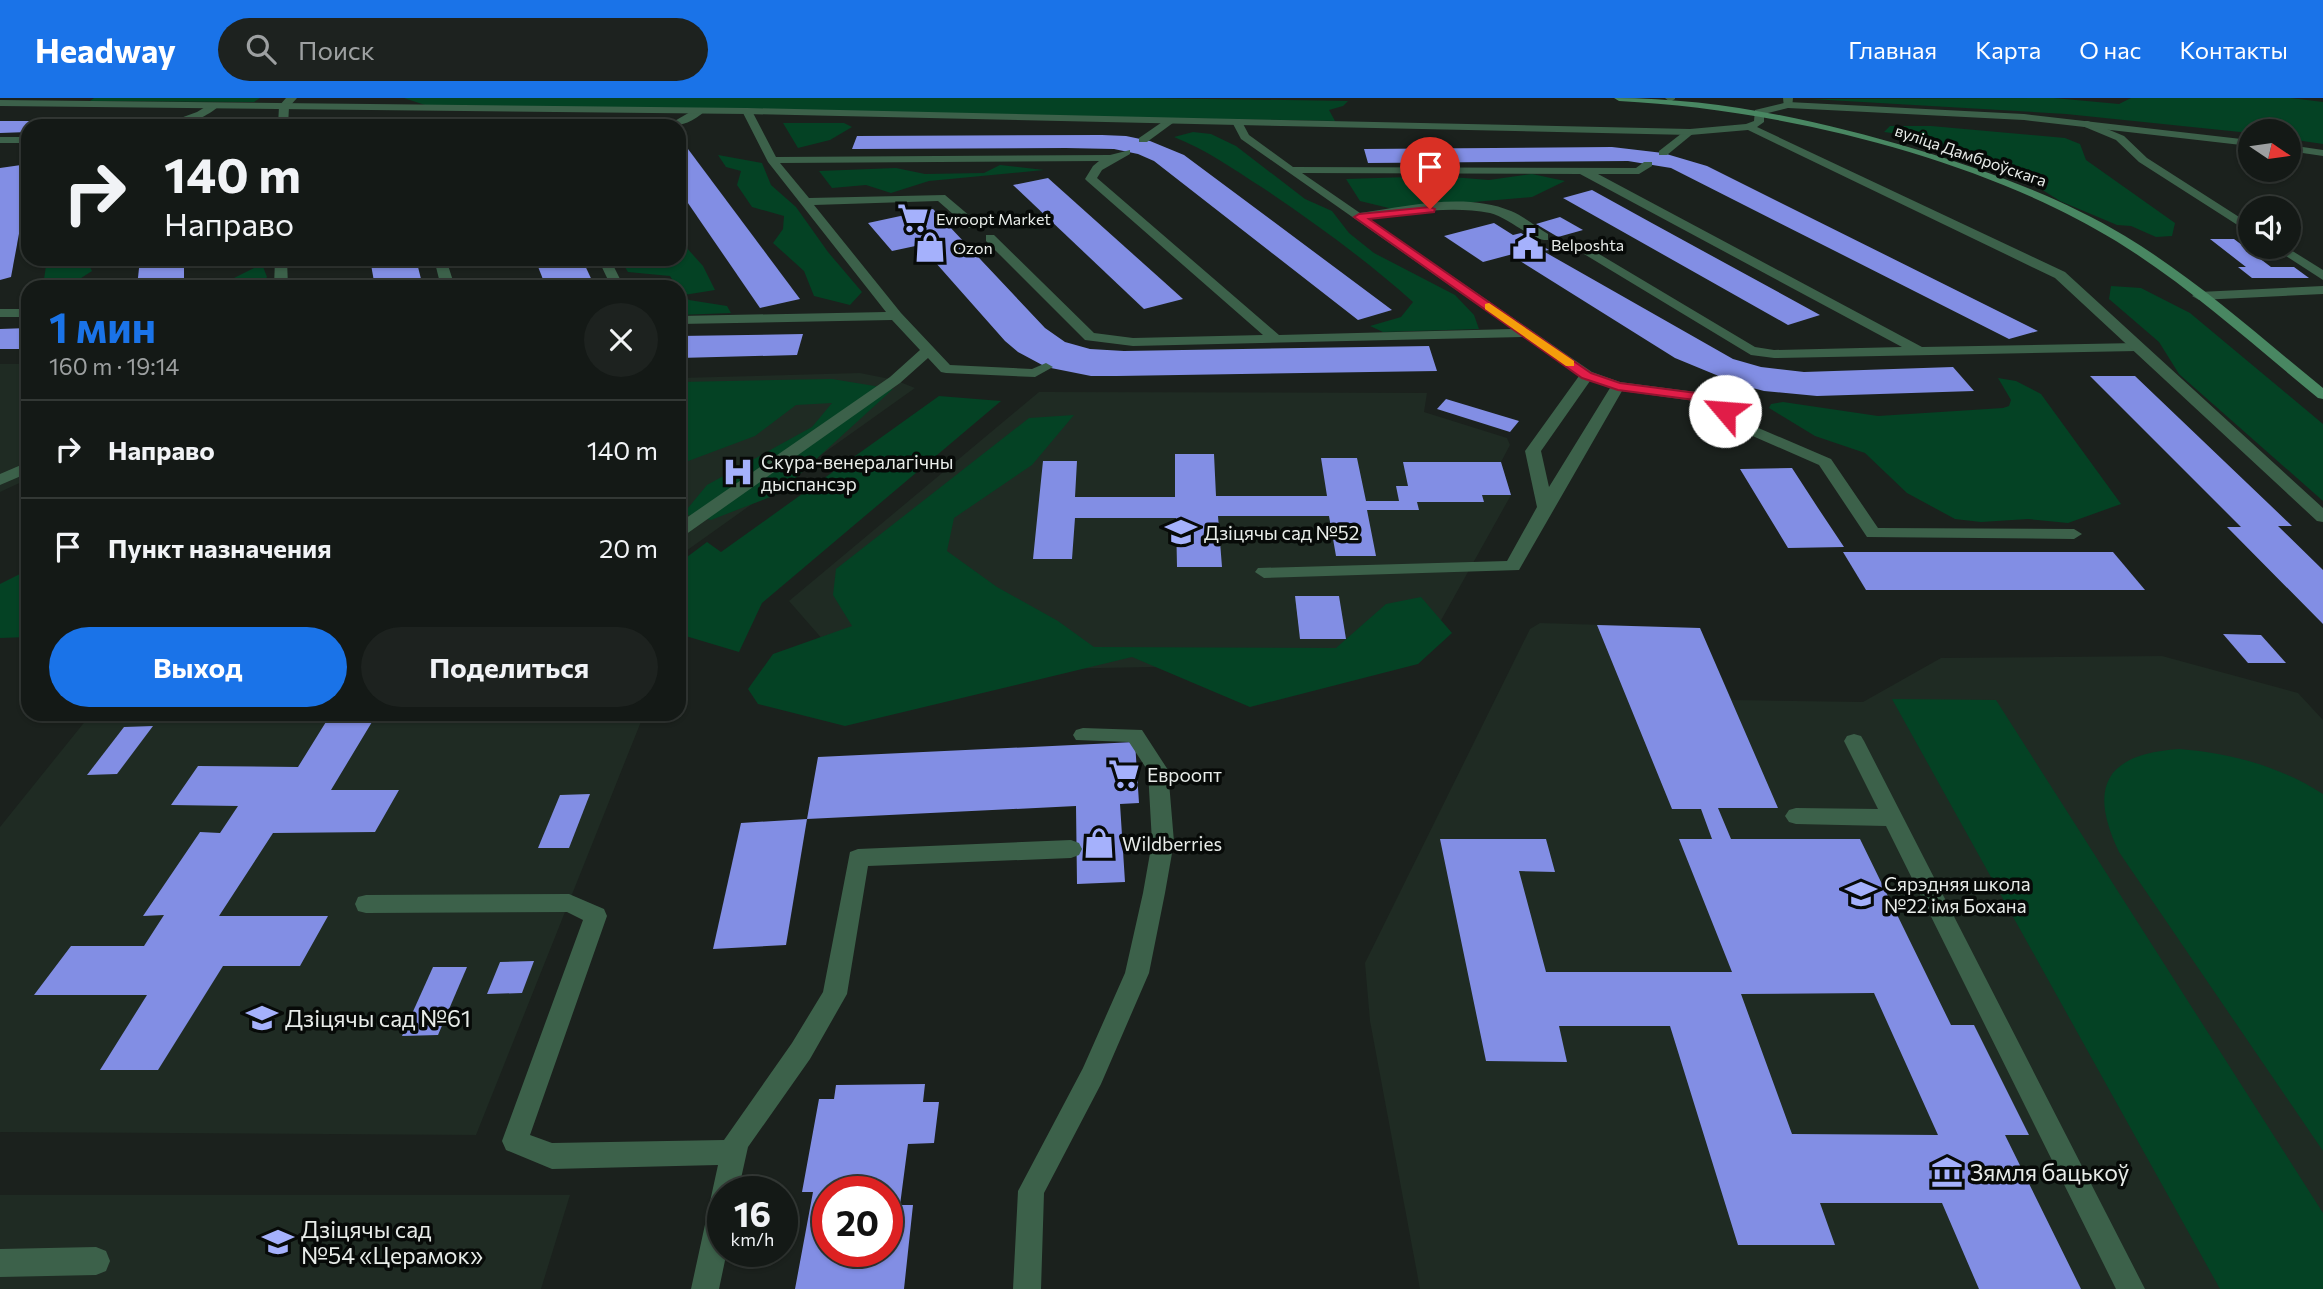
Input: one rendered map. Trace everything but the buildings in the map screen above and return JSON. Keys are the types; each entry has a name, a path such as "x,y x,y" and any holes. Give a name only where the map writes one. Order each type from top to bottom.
{"main road":[{"name":"вуліца Дамброўскага","path":"1619,98 1670,99 1759,112 1891,145 2018,187 2123,240 2199,296 2323,395"}],"street":[{"path":"0,103 214,106 288,102 1690,132 1749,127 1759,122 1759,112"},
{"name":"вуліца Дамброўскага","path":"1759,112 1788,102 2084,123 2238,142"},
{"path":"185,119 214,106"},
{"path":"686,120 701,110"},
{"path":"747,111 752,126 772,160 897,316 946,369 1035,373 1046,367"},
{"path":"1143,140 1172,120"},
{"path":"1237,122 1245,137 1290,170 1587,375 1618,386 1714,399 1737,424 1825,462 1873,533 2074,534"},
{"path":"2084,123 2120,138 2143,160 2238,221"},
{"path":"1749,127 2060,275 2323,517"},
{"path":"1663,153 1690,132"},
{"path":"0,140 21,140"},
{"path":"2301,150 2323,153"},
{"path":"1126,152 1097,168 1091,179 1276,339"},
{"path":"772,160 1111,158"},
{"path":"1290,170 1639,171 1648,164"},
{"path":"1581,170 1917,350"},
{"path":"807,202 941,197 973,225"},
{"path":"1359,217 1458,207 1484,208 1504,212 1544,237"},
{"path":"990,239 1090,337 1133,342 1528,333"},
{"path":"1590,254 1748,357 1917,350 2137,347"},
{"path":"2297,259 2323,276"},
{"path":"608,266 614,279"},
{"path":"2199,296 2323,290"},
{"path":"0,313 21,313"},
{"path":"686,320 897,316"},
{"path":"1078,346 1090,337"},
{"path":"686,526 895,380 927,351"},
{"path":"1545,507 1533,451 1587,375"},
{"path":"1714,399 1738,384"},
{"path":"1264,572 1513,566 1618,386"},
{"path":"0,480 21,470"},
{"path":"1027,1289 1031,1191 1092,1076 1138,973 1163,842 1158,770 1135,735 1083,736"},
{"path":"1854,741 2131,1289"},
{"path":"1796,816 1893,818"},
{"path":"728,1176 736,1142 801,1051 835,994 858,858 1071,849"},
{"path":"366,904 569,903 596,916 515,1142 552,1156 733,1152"},
{"path":"0,1263 96,1261"},
{"path":"705,1289 710,1267"}],"shaded area":[{"path":"0,364 21,364 21,482 0,492"},
{"name":"Скура-венералагічны дыспансэр","path":"860,373 895,380 915,388 686,551 686,378"},
{"name":"Дзіцячы сад №52","path":"1039,392 1427,393 1424,412 1507,438 1510,445 1501,462 1511,495 1425,649 1343,663 852,673 789,601"},
{"name":"Сярэдняя школа №22 імя Бохана","path":"1540,623 1700,628 1732,700 1863,702 1941,658 2162,656 2298,693 2323,720 2323,1289 1420,1289 1370,1021 1365,963 1530,629"},
{"name":"Дзіцячы сад №61","path":"85,721 641,721 476,1135 0,1132 0,827"},
{"name":"Дзіцячы сад №54 «Церамок»","path":"0,1195 570,1195 541,1289 0,1289"}],"green space":[{"path":"94,98 260,98 254,102 90,101"},
{"path":"404,98 1143,98 1348,101 1343,106 1329,110 1335,121 425,105"},
{"path":"2054,98 2119,104 2131,98 2291,98 2323,102 2323,144 2301,141 2301,119 2238,119 2238,132 2066,114 1811,99"},
{"path":"783,123 844,123 852,127 830,140 798,148"},
{"path":"1890,126 1931,126 2065,138 2080,144 2086,160 2175,223 2172,236 2156,237 2131,226 2117,225 2060,201 2041,189 2033,176 2017,174 1982,157 1932,147 1907,135 1884,132"},
{"path":"1193,132 1211,134 1236,146 1305,199 1332,211 1349,233 1374,253 1455,295 1474,315 1479,329 1383,332 1370,326 1401,317 1413,302 1359,257 1282,201 1220,160 1174,137"},
{"path":"718,155 762,163 771,185 796,207 828,252 862,292 850,305 814,296 804,271 773,243 783,229 784,216 752,207 737,185 741,171 726,167"},
{"path":"1000,165 1044,170 929,181 891,193 866,185 832,188 819,171 896,168 925,174 984,173"},
{"path":"1532,174 1565,181 1532,197 1393,209 1360,201 1346,179 1439,176 1489,180"},
{"path":"686,247 703,266 715,290 686,295 686,280 628,272 624,266 686,266"},
{"path":"46,266 90,266 92,271 78,280 44,280"},
{"path":"258,266 263,266 267,277 265,280 233,280"},
{"path":"2111,286 2141,288 2190,313 2323,424 2323,501 2179,374 2159,342 2109,299"},
{"path":"686,297 689,300 727,306 731,313 686,315"},
{"path":"1998,378 2016,381 2041,394 2121,504 2068,523 2028,519 1981,522 1955,519 1907,493 1865,453 1815,436 1769,408 1771,404 1783,402 1878,416 2003,408 2009,406 2011,400"},
{"name":"Скура-венералагічны дыспансэр","path":"832,379 893,389 778,494 711,520 686,515 686,510 707,485 812,427 832,403 796,405 755,436 686,462 686,382"},
{"path":"939,396 1001,401 762,603 739,652 686,636 686,558 707,542 721,552"},
{"path":"1074,415 1032,465 954,518 947,551 997,587 1058,621 1094,647 1336,648 1386,604 1421,597 1452,633 1418,664 1250,707 1132,657 845,726 758,704 748,689 773,654 852,626 833,595 836,569 1029,418"},
{"path":"21,574 21,637 0,638 0,584"},
{"path":"1892,699 1996,700 2323,1213 2323,1289 2220,1289"},
{"path":"2179,749 2254,762 2323,794 2323,1151 2119,852 2110,829 2105,809 2105,792 2110,778 2119,767 2134,758 2154,752"}],"slow traffic":[{"path":"1489,306 1570,363"}],"place":[{"name":"Evroopt Market","path":"913,218"},
{"name":"Belposhta","path":"1528,244"},
{"name":"Ozon","path":"930,247"},
{"name":"Скура-венералагічны дыспансэр","path":"738,472"},
{"name":"Дзіцячы сад №52","path":"1181,532"},
{"name":"Евроопт","path":"1124,774"},
{"name":"Wildberries","path":"1099,843"},
{"name":"Сярэдняя школа №22 імя Бохана","path":"1861,894"},
{"name":"Дзіцячы сад №61","path":"262,1018"},
{"name":"Зямля бацькоў","path":"1947,1172"},
{"name":"Дзіцячы сад №54 «Церамок»","path":"278,1242"}],"route":[{"path":"1430,209 1359,217 1587,375 1618,386 1714,399 1725,411"}]}
